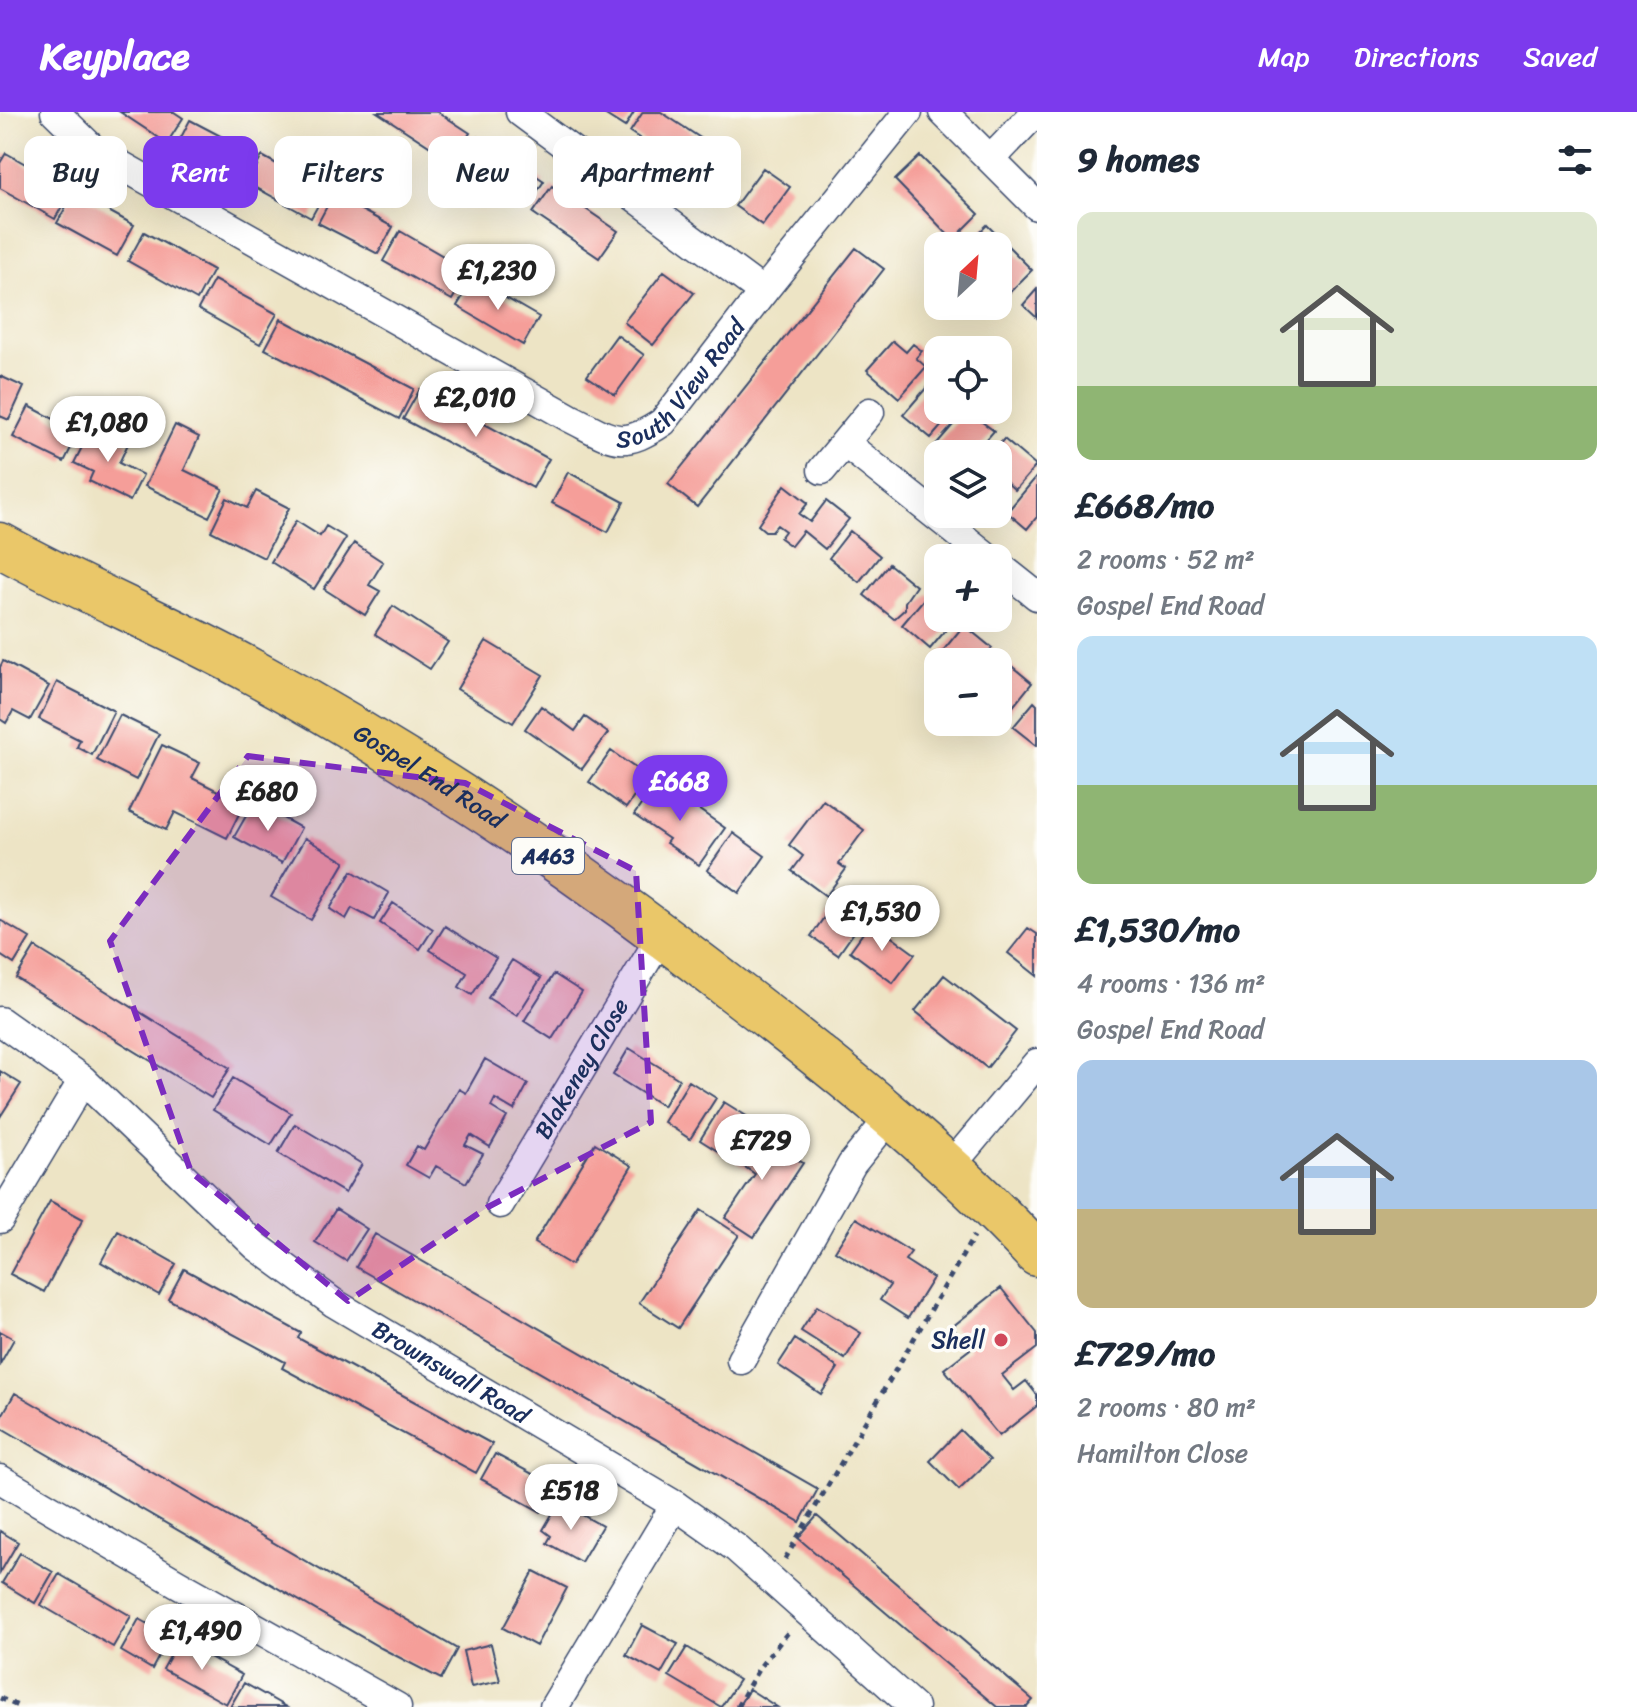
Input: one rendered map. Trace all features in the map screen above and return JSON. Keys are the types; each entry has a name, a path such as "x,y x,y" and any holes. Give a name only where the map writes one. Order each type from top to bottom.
{"main road":[{"name":"Gospel End Road","path":"0,545 253,671 436,779 662,935 843,1074 950,1167 1037,1254"}],"street":[{"name":"South View Road","path":"55,112 94,150 570,418 617,441 645,435 663,422 908,112"},
{"path":"520,112 763,292"},
{"path":"943,112 1037,206"},
{"path":"991,159 1036,112"},
{"path":"822,470 870,412"},
{"path":"846,444 971,544"},
{"path":"1012,576 1037,596"},
{"name":"Blakeney Close","path":"500,1204 662,935"},
{"name":"Brownswall Road","path":"0,1021 83,1080 256,1246 334,1303 675,1505 736,1548 914,1707"},
{"path":"950,1167 1037,1063"},
{"path":"0,1219 83,1080"},
{"path":"741,1360 852,1164 892,1115"},
{"path":"0,1479 397,1707"},
{"path":"554,1707 675,1505"}],"path":[{"path":"772,1580 991,1208"},
{"path":"737,1707 759,1668 806,1610"},
{"path":"0,1698 20,1707"}],"highlighted area":[{"path":"248,756 465,783 636,871 651,1122 488,1207 348,1301 191,1172 110,941"}],"building":[{"path":"120,112 174,112 183,118 171,136 156,136"},
{"path":"377,112 438,112 470,133 468,136 428,136 428,145"},
{"path":"601,112 634,112 625,127"},
{"path":"643,112 661,112 697,136 636,136 630,132"},
{"path":"190,120 221,136 182,136"},
{"path":"6,153 24,163 24,202 0,188 0,163"},
{"path":"262,156 274,163 274,197 258,189 258,164"},
{"path":"920,156 979,214 961,232 945,232 895,180"},
{"path":"763,168 790,187 762,225 738,208 741,208 741,198"},
{"path":"537,176 544,181 537,192"},
{"path":"552,186 553,208 584,208 618,231 599,258 533,213"},
{"path":"35,208 61,208 55,219"},
{"path":"65,208 103,208 134,225 117,256 57,223"},
{"path":"293,208 317,208 311,218"},
{"path":"326,208 357,208 393,227 378,254 318,223"},
{"path":"987,225 994,232 980,232"},
{"path":"400,231 469,271 452,300 383,261"},
{"path":"144,232 213,270 197,300 128,261"},
{"path":"856,248 884,269 697,507 668,484"},
{"path":"1012,250 1032,270 1012,290"},
{"path":"664,271 694,293 653,345 624,322"},
{"path":"473,279 539,317 523,345 457,306"},
{"path":"214,280 277,314 260,344 198,309"},
{"path":"1037,289 1037,318 1023,305"},
{"path":"281,319 414,389 399,419 265,349"},
{"path":"617,335 644,355 615,395 587,376"},
{"path":"893,341 906,352 913,344 922,351 916,358 924,369 899,398 867,370"},
{"path":"0,376 24,387 9,420 0,416"},
{"path":"420,389 549,459 533,488 403,419"},
{"path":"924,390 924,424 943,424 931,438 903,415"},
{"path":"29,406 79,432 64,462 13,437"},
{"path":"954,424 985,424 994,431 986,440 940,440"},
{"path":"175,425 199,437 184,470 223,489 209,517 145,486"},
{"path":"92,427 128,444 119,463 143,475 130,501 89,481 93,472 74,463"},
{"path":"1012,446 1036,466 1015,490 1012,487"},
{"path":"568,472 624,502 608,532 552,503"},
{"path":"1037,476 1037,517 1027,529 1012,516 1012,506"},
{"path":"785,485 808,503 799,514 810,522 826,501 849,519 825,549 803,531 791,546 780,538 785,531 777,525 772,531 765,531 758,525"},
{"path":"256,491 289,508 264,558 211,531 227,498 247,508"},
{"path":"296,521 320,536 326,526 346,538 314,589 271,562"},
{"path":"850,531 880,556 859,582 829,558"},
{"path":"354,543 383,562 369,585 380,591 365,615 324,589"},
{"path":"889,564 916,586 905,602 905,609 894,619 864,595"},
{"path":"924,599 924,632 944,632 929,648 902,625"},
{"path":"393,606 448,642 430,669 375,634"},
{"path":"958,632 973,632 992,648 945,648"},
{"path":"486,641 543,675 513,723 457,689"},
{"path":"3,661 49,686 30,720 13,711 6,723 0,719 0,667"},
{"path":"1012,666 1032,683 1012,708"},
{"path":"57,682 114,711 92,755 77,747 80,740 39,719"},
{"path":"1034,702 1037,705 1037,746 1013,727"},
{"path":"541,706 575,731 585,717 608,733 582,769 525,729"},
{"path":"120,715 159,734 136,780 97,760"},
{"path":"162,745 200,763 192,778 244,804 227,838 175,812 166,830 129,812"},
{"path":"611,751 648,777 626,808 589,782"},
{"path":"658,781 725,828 699,865 666,843 669,839 634,815"},
{"path":"823,800 864,830 839,864 846,869 826,896 792,871 803,856 789,845"},
{"path":"254,802 301,828 282,863 234,837"},
{"path":"733,833 765,856 739,893 707,870"},
{"path":"305,838 345,862 311,920 271,897"},
{"path":"352,871 389,893 374,920 352,908 346,919 330,909"},
{"path":"837,899 864,918 838,955 811,936"},
{"path":"393,903 433,929 420,949 380,923"},
{"path":"0,920 30,938 14,964 0,955"},
{"path":"871,922 915,954 893,983 850,951"},
{"path":"445,926 496,958 472,995 459,987 467,973 430,950"},
{"path":"1028,928 1037,934 1037,976 1008,953"},
{"path":"35,947 230,1068 211,1098 16,978"},
{"path":"512,960 541,978 517,1016 488,998"},
{"path":"554,974 582,992 552,1039 524,1021"},
{"path":"944,975 1016,1031 987,1068 915,1011"},
{"path":"629,1048 679,1079 663,1106 613,1075"},
{"path":"485,1059 528,1084 514,1110 495,1099 491,1107 507,1117 490,1147 471,1135 465,1145 483,1154 466,1183 436,1166 429,1178 406,1165 417,1146 424,1150 459,1089 466,1093"},
{"path":"0,1071 21,1084 0,1117"},
{"path":"233,1078 291,1113 271,1145 213,1110"},
{"path":"689,1081 716,1098 690,1139 664,1122"},
{"path":"724,1102 748,1117 724,1155 700,1140"},
{"path":"295,1124 362,1164 345,1193 278,1153"},
{"path":"752,1130 803,1163 754,1237 725,1218 755,1174 733,1159"},
{"path":"595,1143 632,1166 571,1265 534,1243"},
{"path":"50,1201 83,1219 44,1292 10,1274"},
{"path":"336,1209 367,1229 346,1261 315,1242"},
{"path":"701,1210 739,1235 678,1328 639,1303"},
{"path":"856,1218 911,1252 905,1260 933,1278 908,1318 880,1300 890,1285 835,1251"},
{"path":"118,1231 176,1264 159,1295 101,1262"},
{"path":"375,1234 818,1489 800,1522 356,1267"},
{"path":"184,1269 301,1333 298,1338 492,1444 476,1473 282,1368 285,1362 168,1299"},
{"path":"1001,1288 1037,1333 1037,1348 1002,1375 1014,1390 1026,1381 1037,1395 1037,1406 999,1436 944,1369 970,1349 952,1327"},
{"path":"817,1306 861,1333 845,1359 801,1331"},
{"path":"0,1331 14,1339 0,1364"},
{"path":"795,1339 838,1368 821,1394 778,1365"},
{"path":"15,1393 457,1649 441,1679 381,1648 0,1427 0,1419"},
{"path":"960,1430 990,1460 959,1490 930,1461"},
{"path":"495,1454 555,1486 541,1512 481,1479"},
{"path":"559,1502 602,1526 581,1562 547,1543 551,1536 543,1530"},
{"path":"817,1516 1033,1700 1027,1707 997,1707 798,1538"},
{"path":"0,1531 18,1542 0,1573"},
{"path":"20,1553 53,1572 35,1603 2,1583"},
{"path":"534,1571 567,1588 536,1646 503,1628"},
{"path":"59,1574 131,1616 113,1647 41,1605"},
{"path":"139,1619 170,1636 152,1669 121,1651"},
{"path":"642,1625 678,1644 661,1674 626,1655"},
{"path":"179,1640 242,1675 226,1704 163,1669"},
{"path":"491,1644 500,1681 471,1687 463,1651"},
{"path":"687,1647 739,1680 721,1707 669,1676"},
{"path":"244,1683 286,1707 230,1707"},
{"path":"749,1689 777,1707 738,1707"}],"place":[{"name":"Shell","path":"1001,1340"}]}
